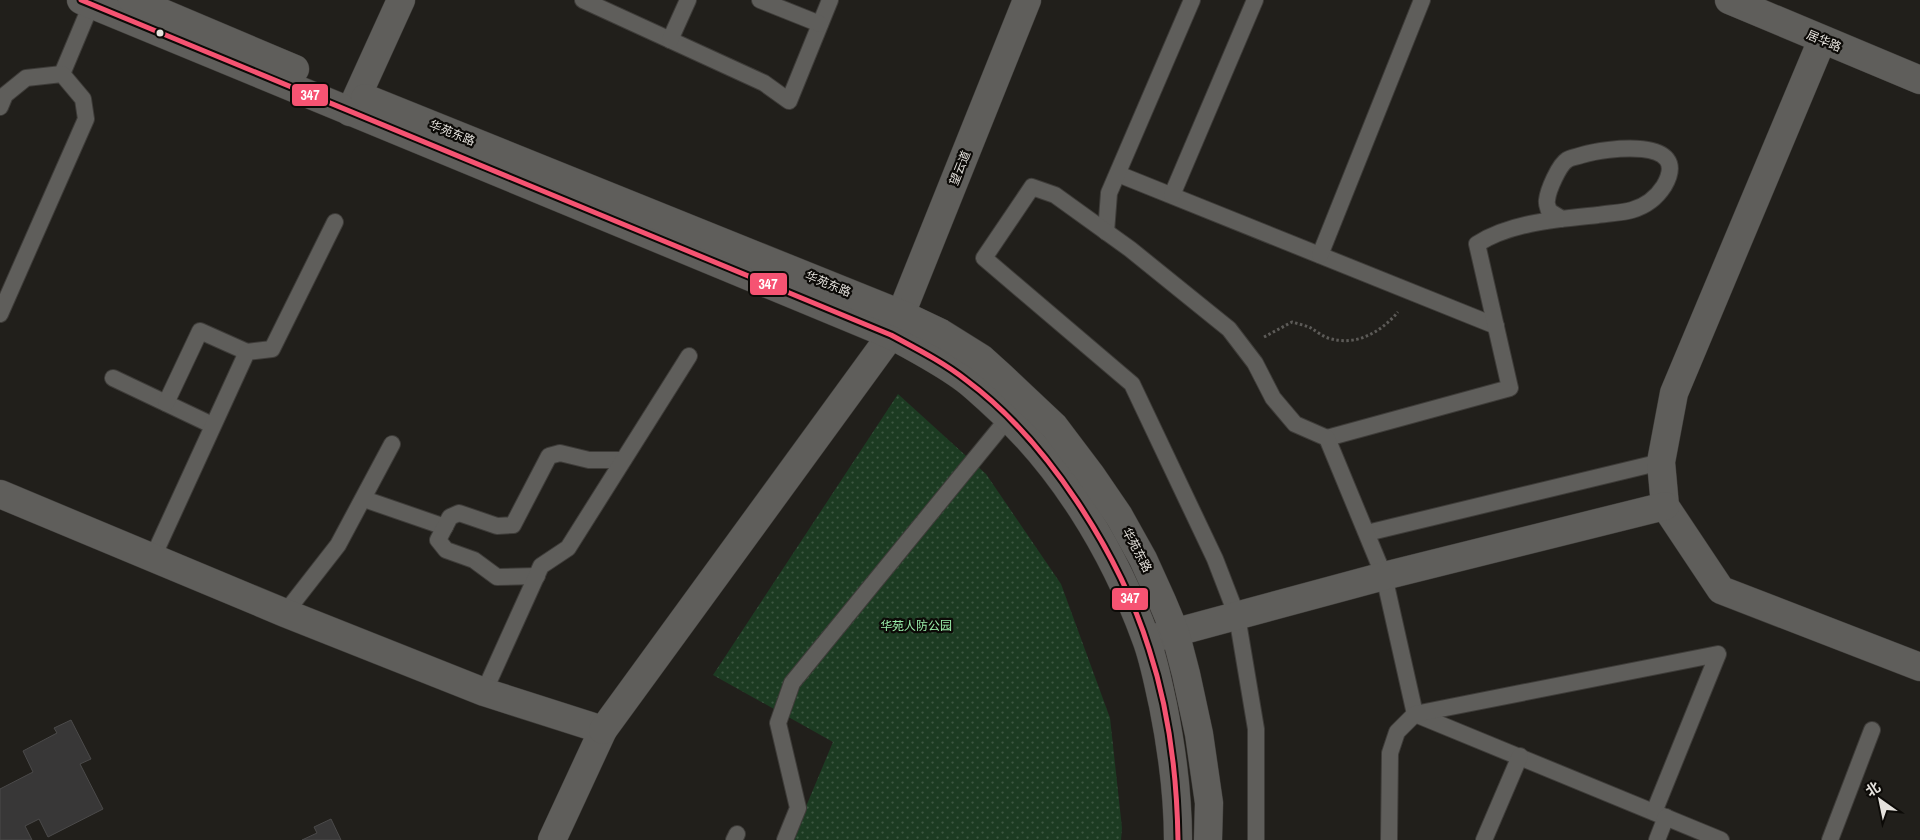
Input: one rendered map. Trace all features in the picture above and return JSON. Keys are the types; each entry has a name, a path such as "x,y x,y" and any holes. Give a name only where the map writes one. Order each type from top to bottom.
{"street":[{"name":"华苑东路","path":"132,0 354,104"},
{"path":"354,104 401,0"},
{"name":"望云道","path":"552,840 603,730 896,324 1027,0"},
{"name":"居华路","path":"1729,0 1920,80"},
{"name":"华苑东路","path":"88,1 354,104 896,324 929,356 963,378 1054,426 1119,516 1143,559 1175,632 1200,734 1209,803 1208,840"},
{"path":"1822,40 1674,393 1661,462 1665,506 1721,590 1920,667"},
{"name":"华苑东路","path":"1017,408 1047,460 1081,507 1103,545 1147,640 1170,743 1178,806 1178,840"},
{"path":"0,494 285,613 484,692 603,730"},
{"path":"1147,640 1384,576 1665,506"}],"lane":[{"path":"670,40 688,0"},
{"path":"760,0 820,24"},
{"path":"588,1 764,83 789,101 830,0"},
{"path":"1106,232 1109,193 1192,0"},
{"path":"1172,195 1256,0"},
{"path":"1320,255 1422,0"},
{"path":"62,74 88,1"},
{"path":"0,107 5,95 26,78 62,74"},
{"path":"0,314 86,119 83,99 62,74"},
{"path":"1256,840 1256,729 1237,616 1215,559 1132,384 984,258 1032,187 1055,195 1106,232 1229,329 1255,363 1273,398 1295,424 1327,438 1510,388 1478,244 1492,234 1562,219 1632,210 1658,197 1669,178 1669,163 1664,154 1652,150 1627,148 1597,150 1566,160 1553,180 1546,201 1549,211 1562,219"},
{"path":"1118,174 1496,326"},
{"path":"166,403 200,331 247,352 272,349 335,222"},
{"path":"153,557 247,352"},
{"path":"484,692 541,566 568,548 689,356"},
{"path":"113,378 212,425"},
{"path":"785,840 798,808 778,723 792,683 1017,408"},
{"path":"1327,438 1384,576 1415,714"},
{"path":"285,613 338,545 392,444"},
{"path":"536,576 497,577 474,560 446,550 438,540 450,517 459,512 497,526 513,525 549,456 560,453 590,460 623,460"},
{"path":"1367,533 1661,462"},
{"path":"364,499 445,527"},
{"path":"1389,840 1390,753 1397,732 1415,714 1718,654 1660,815 1657,840"},
{"path":"1415,714 1721,840"},
{"path":"1830,840 1872,730"},
{"path":"1484,840 1520,756"}],"path":[{"path":"1243,347 1292,322 1308,327 1328,338 1344,340 1366,337 1388,323 1413,292"}],"green space":[{"name":"华苑人防公园","path":"898,394 986,474 1061,584 1110,718 1122,828 1121,840 792,840 833,742 713,675"}],"building":[{"path":"71,720 91,759 80,764 103,809 48,837 39,819 25,826 32,840 0,840 0,789 33,772 23,751 57,733 54,728"},
{"path":"331,819 341,840 302,840 317,833 314,827"}],"transit line":[{"name":"347","path":"81,0 891,335 957,373 996,405 1025,434 1052,466 1077,501 1119,575 1136,612 1162,696 1174,768 1178,840"}]}
